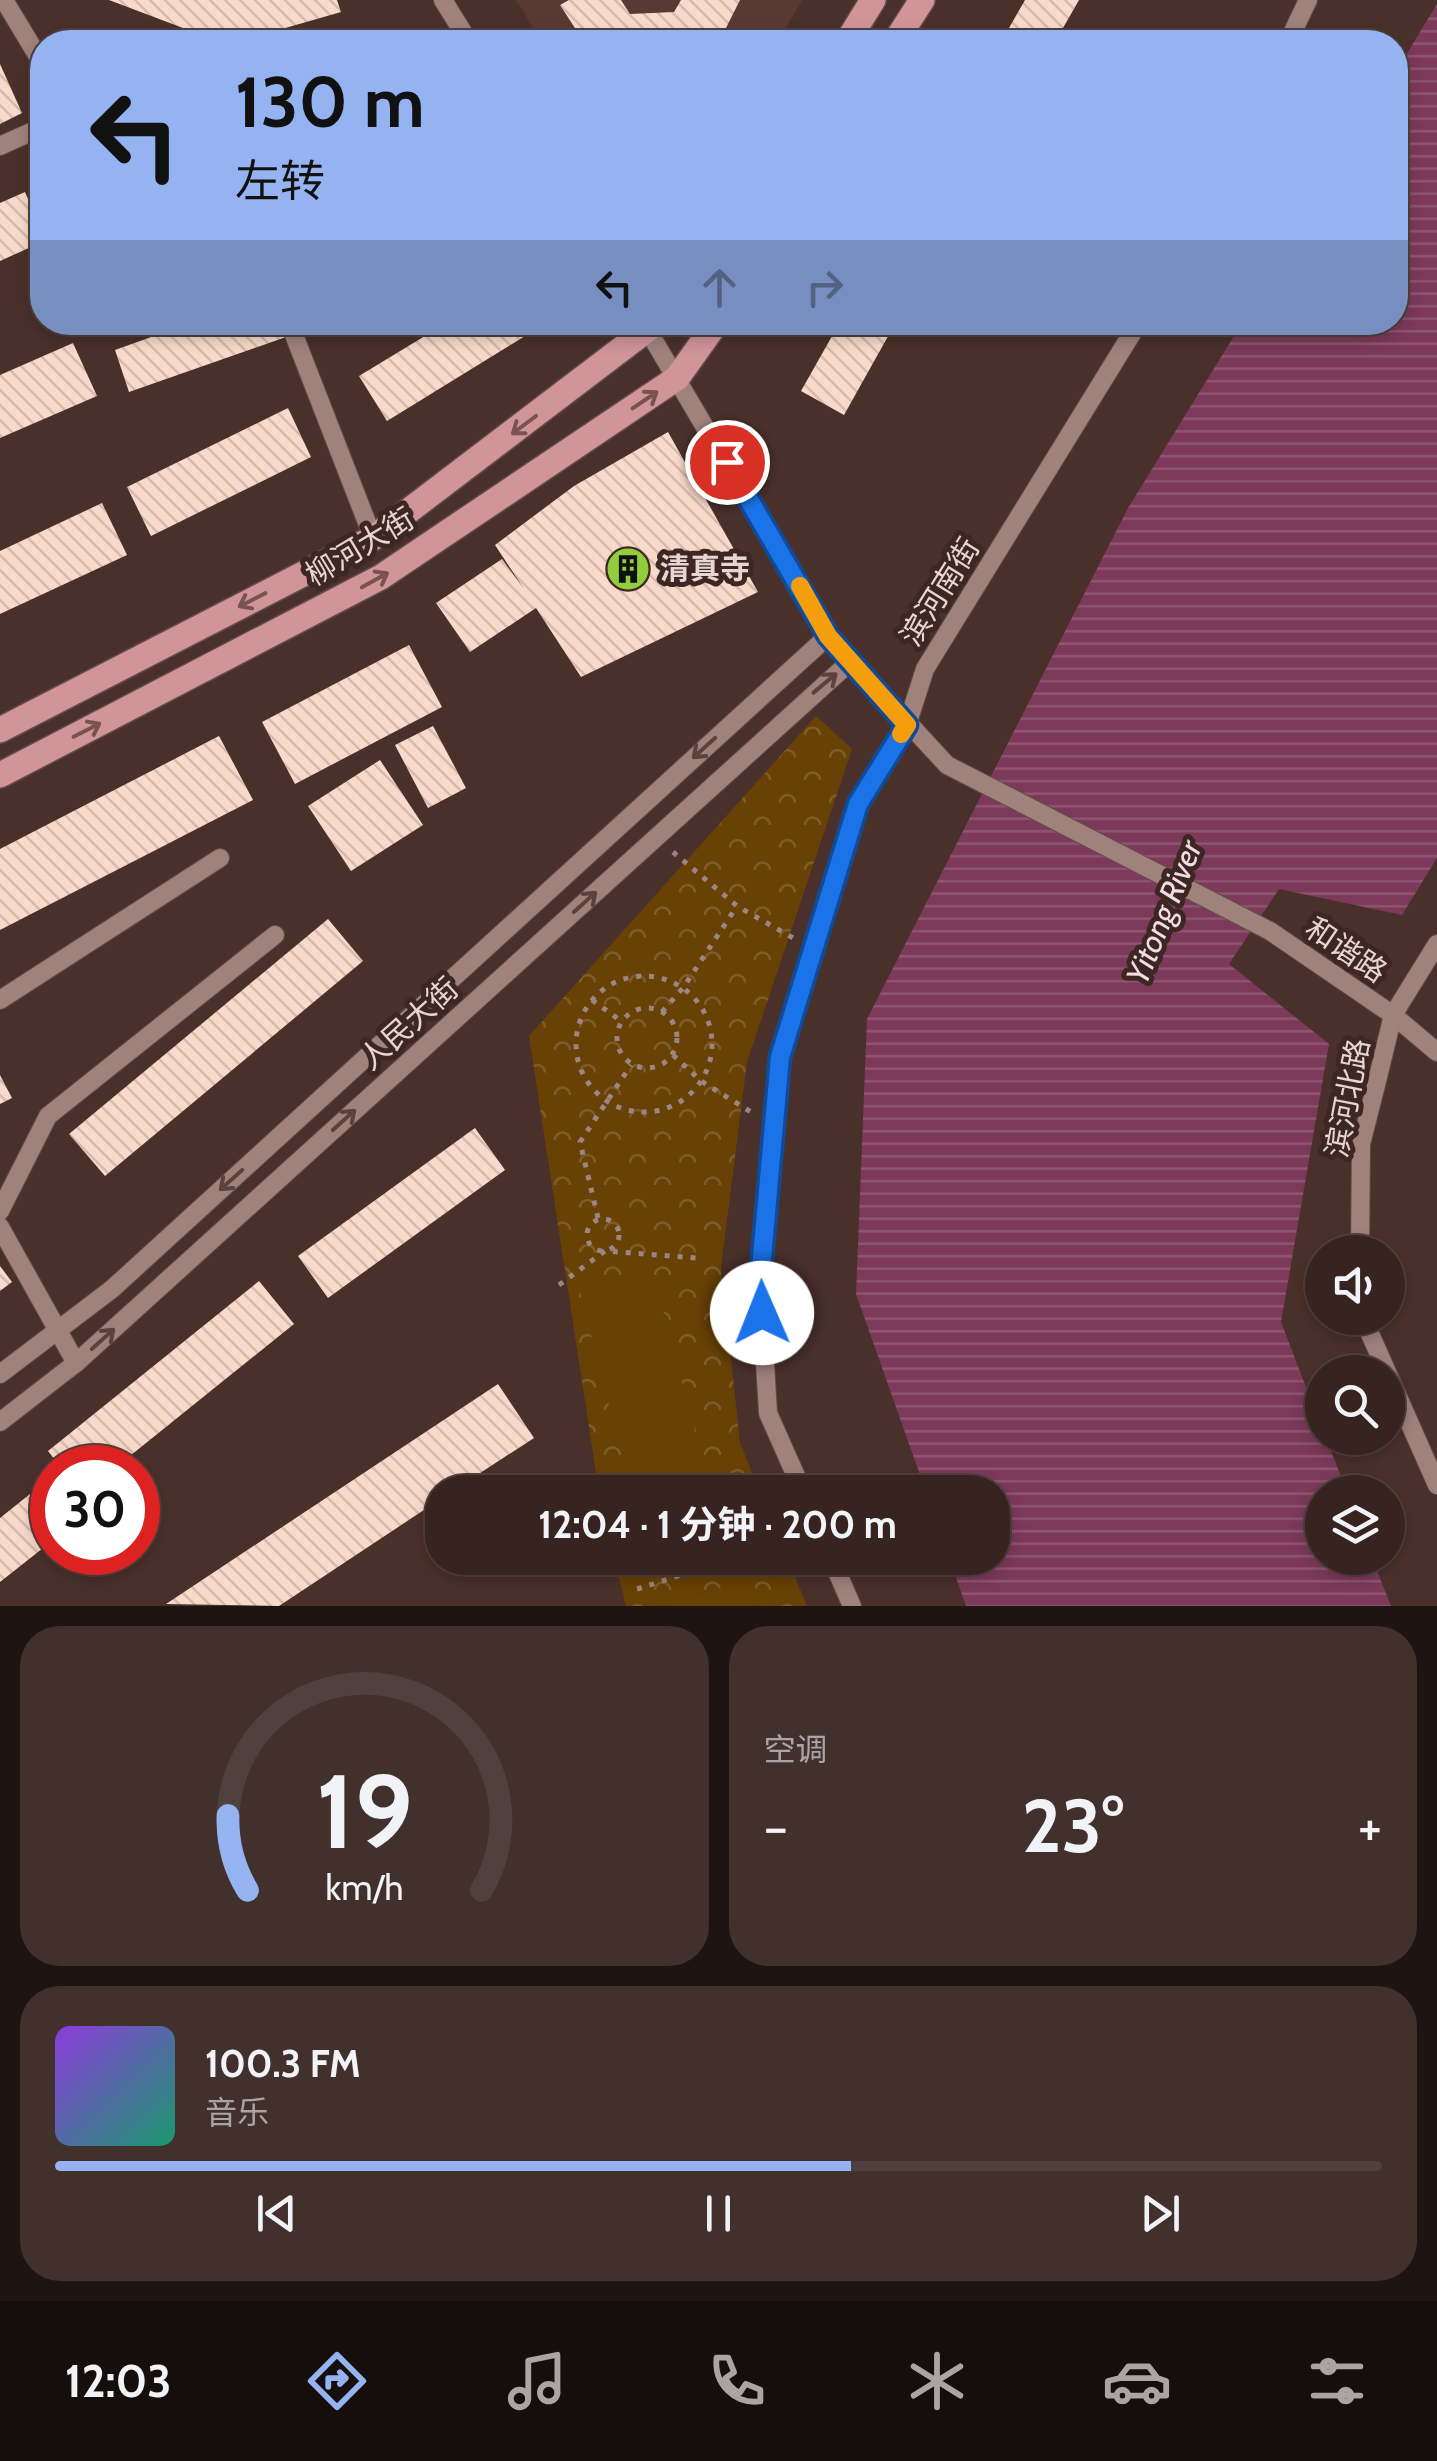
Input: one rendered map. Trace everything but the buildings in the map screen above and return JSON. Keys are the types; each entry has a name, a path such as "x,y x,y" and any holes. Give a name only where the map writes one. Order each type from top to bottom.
{"main road":[{"path":"854,30 873,0"},
{"path":"903,30 922,0"},
{"name":"柳河大街","path":"0,730 373,538 636,335"},
{"name":"柳河大街","path":"0,775 381,577 677,378 708,335"}],"street":[{"path":"4,0 30,43"},
{"path":"443,0 462,30"},
{"path":"1294,30 1308,0"},
{"path":"0,146 30,132"},
{"path":"294,335 373,538"},
{"name":"和谐路","path":"654,335 828,636 947,765 1270,932 1393,1015 1437,1052"},
{"name":"滨河南街","path":"795,1475 768,1413 760,1280 780,1057 858,804 907,725 925,669 1130,335"},
{"name":"人民大街","path":"0,1374 112,1289 828,636"},
{"name":"人民大街","path":"0,1422 76,1363 851,661"},
{"path":"0,1000 220,858"},
{"path":"0,1210 48,1116 275,935"},
{"name":"滨河北路","path":"1360,1235 1361,1144 1393,1015 1437,944"},
{"path":"0,1227 76,1363"},
{"path":"1371,1335 1437,1485"},
{"path":"838,1575 852,1606"}],"path":[{"path":"656,838 737,906 813,950"},
{"path":"662,1012 683,988 737,906"},
{"path":"631,977 667,979 683,988 706,1014 711,1031 709,1065 702,1081 675,1104 658,1110 640,1112 606,1101 593,1089 576,1057 579,1021 592,1000 614,982 631,977"},
{"path":"592,1000 621,1021"},
{"path":"648,1008 662,1012 674,1024 678,1040 672,1055 661,1066 646,1069 631,1065 619,1053 616,1037 621,1021 632,1011 648,1008"},
{"path":"672,1055 702,1081 774,1126"},
{"path":"598,1218 580,1142 631,1065"},
{"path":"558,1285 605,1252 614,1248 620,1231 607,1218 598,1218 591,1223 587,1238 590,1245 605,1252 696,1258"},
{"path":"637,1589 681,1575"}],"shaded area":[{"path":"516,0 802,0 785,30 535,30"}],"green space":[{"path":"816,716 852,749 747,1062 721,1267 740,1443 753,1475 596,1475 529,1036"},
{"path":"652,1269 707,1475 627,1475 579,1287"},
{"path":"618,1575 794,1575 807,1606 626,1606"},
{"path":"753,1579 760,1606 657,1606 657,1604"}],"water":[{"name":"Yitong River","path":"1437,4 1437,858 1402,915 1279,889 1229,964 1329,1044 1281,1322 1305,1385 1305,1455 1333,1455 1340,1475 1305,1475 1305,1575 1379,1575 1391,1606 966,1606 955,1575 1010,1575 1010,1475 920,1475 856,1294 867,1019 1128,508 1235,335 1408,335 1408,52"}],"slow traffic":[{"path":"800,586 828,636 907,725 901,734"}],"place":[{"name":"清真寺","path":"628,569"}],"route":[{"path":"727,462 828,636 907,725 858,804 780,1057 760,1280 762,1313"}]}
